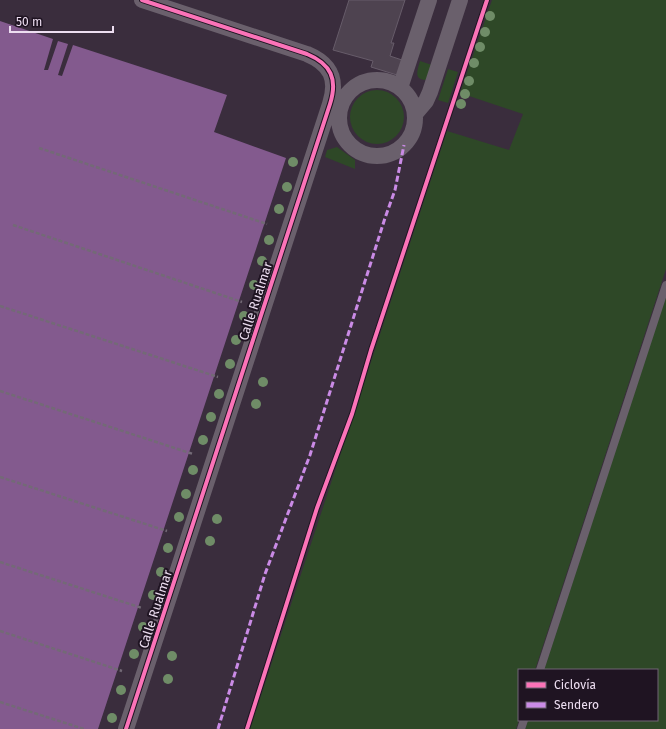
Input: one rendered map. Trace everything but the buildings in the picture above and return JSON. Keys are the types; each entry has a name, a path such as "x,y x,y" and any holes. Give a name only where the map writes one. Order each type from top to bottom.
{"street":[{"name":"Calle Rualmar","path":"126,729 335,106 330,72 321,61 314,56 142,0"},
{"path":"400,88 429,0"},
{"path":"415,114 426,101 430,92 460,0"},
{"path":"384,80 400,88 408,96 415,114 412,132 404,145 399,150 386,156 372,156 358,152 352,148 343,137 335,106 355,86 369,81 384,80"}],"lane":[{"path":"540,669 666,285"}],"path":[{"path":"39,148 268,224"},
{"path":"14,225 242,302"},
{"path":"0,306 218,377"},
{"path":"0,391 193,454"},
{"path":"0,477 167,531"},
{"path":"0,562 142,608"},
{"path":"0,631 122,671"},
{"path":"0,702 84,729"}],"green space":[{"path":"492,0 666,0 666,269 535,669 518,669 519,721 516,729 250,729 447,131 509,150 523,114 460,93"},
{"path":"420,61 432,65 428,77 425,80 419,78 417,73"},
{"path":"448,69 458,72 448,103 438,100"},
{"path":"377,90 387,92 396,98 402,107 404,117 402,127 396,136 387,142 377,144 367,142 358,136 352,127 350,117 352,107 358,98 367,92"},
{"path":"337,147 355,160 355,169 325,157 327,150"},
{"path":"666,296 666,729 525,729 528,721 658,721 658,669 544,669"}],"shaded area":[{"path":"0,21 53,39 44,70 48,70 58,41 68,44 58,75 62,76 73,45 227,95 214,132 286,158 98,729 0,729"}],"marked path":[{"path":"218,729 265,574 310,455 395,190 404,145"}],"cycle path":[{"path":"126,729 330,104 333,87 333,80 327,68 315,58 307,54 142,0"},
{"path":"247,729 317,508 352,414 371,350 487,0"}]}
